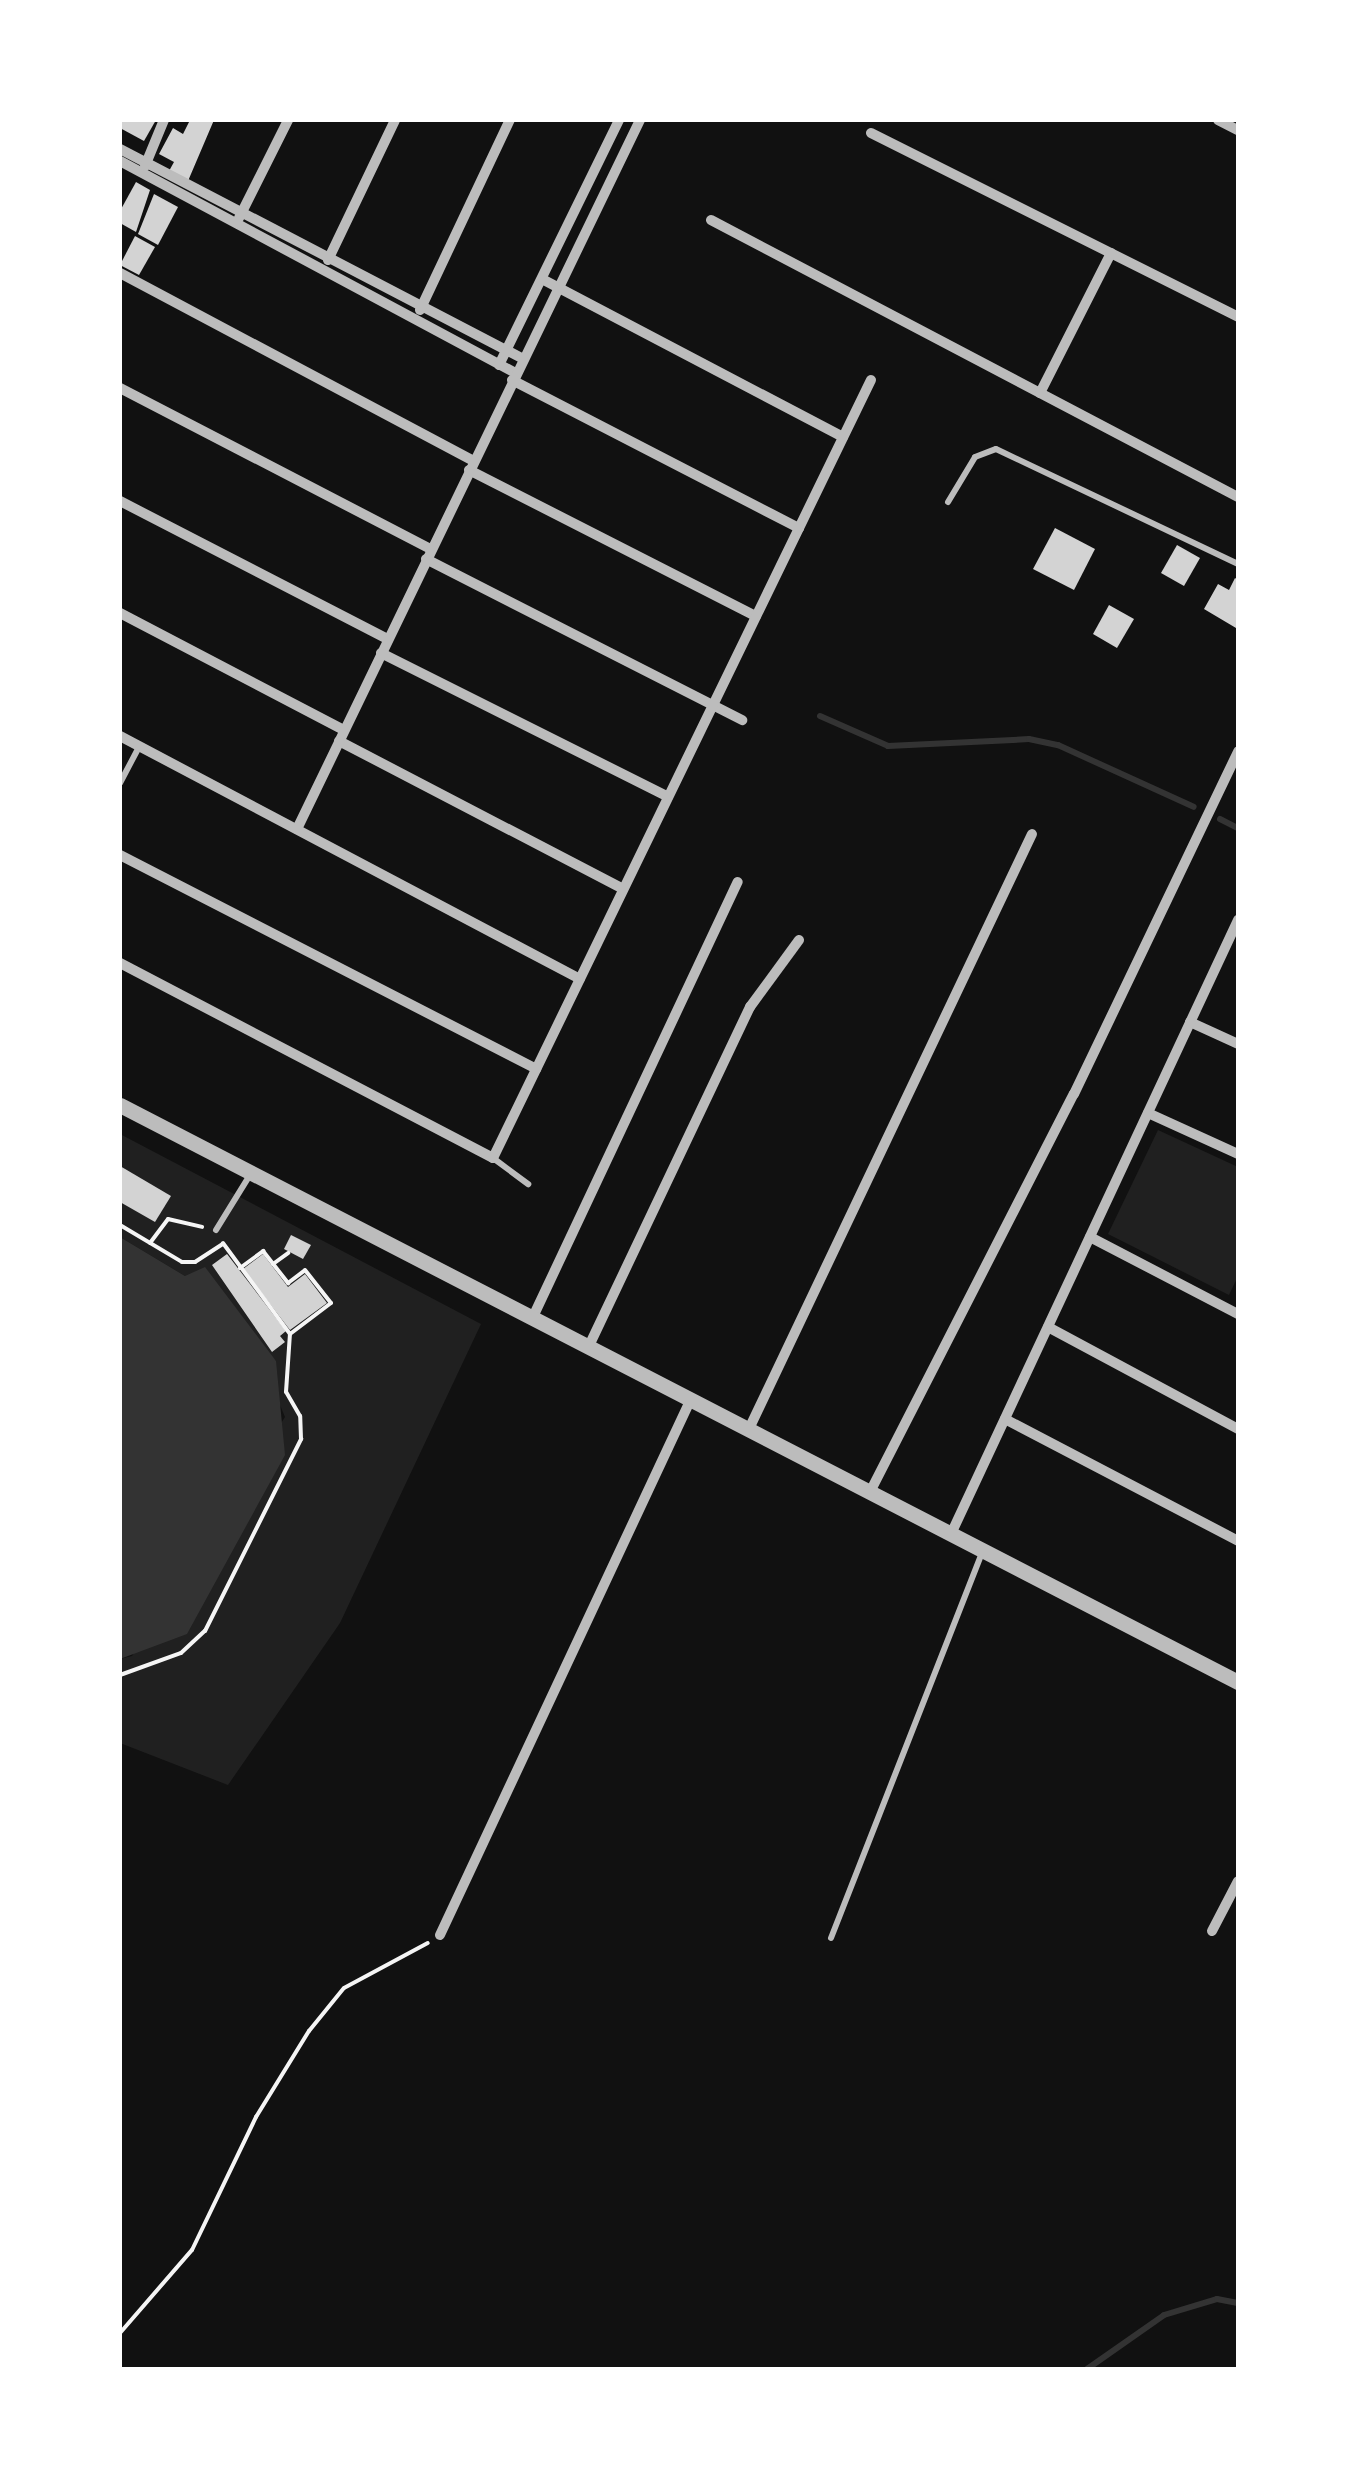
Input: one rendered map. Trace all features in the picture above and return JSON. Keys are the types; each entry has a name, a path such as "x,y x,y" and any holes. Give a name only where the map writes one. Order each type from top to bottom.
{"street":[{"path":"149,176 143,162 164,120"},
{"path":"239,218 288,120"},
{"path":"324,270 396,120"},
{"path":"416,320 510,120"},
{"path":"499,365 618,120"},
{"path":"297,829 640,120"},
{"path":"1218,120 1238,130"},
{"path":"870,134 1238,317"},
{"path":"120,150 513,376 799,528"},
{"path":"120,161 329,258 522,358"},
{"path":"711,220 1238,497"},
{"path":"1040,393 1110,253"},
{"path":"120,274 756,616"},
{"path":"542,279 843,437"},
{"path":"120,963 492,1158 871,380"},
{"path":"120,388 742,720"},
{"path":"120,501 388,640"},
{"path":"120,613 623,890"},
{"path":"381,653 668,797"},
{"path":"120,736 580,979"},
{"path":"870,1492 1074,1094 1238,751"},
{"path":"748,1431 1032,834"},
{"path":"120,855 536,1069"},
{"path":"532,1319 738,882"},
{"path":"951,1534 1190,1022 1235,936 1238,920"},
{"path":"588,1348 750,1007 800,940"},
{"path":"1190,1022 1238,1044"},
{"path":"120,1105 1238,1682"},
{"path":"1148,1113 1238,1154"},
{"path":"1090,1237 1236,1309"},
{"path":"1048,1327 1238,1430"},
{"path":"440,1934 690,1401"},
{"path":"1005,1418 1238,1541"},
{"path":"1212,1931 1238,1882"}],"lane":[{"path":"948,502 975,457 996,449 1238,564"},
{"path":"120,783 139,746"},
{"path":"492,1158 528,1184"},
{"path":"216,1230 250,1174"},
{"path":"831,1938 982,1551"}],"path":[{"path":"150,1242 168,1218 216,1230"},
{"path":"120,1225 182,1262 224,1244 290,1334 286,1392 300,1416 301,1439 205,1631 181,1652 120,1675"},
{"path":"240,1268 263,1251 288,1283 305,1270 331,1303 290,1334"},
{"path":"273,1264 288,1253"},
{"path":"120,2333 192,2250 256,2117 309,2031 344,1988 412,1956 440,1934"}],"shaded area":[{"path":"1158,1130 1238,1167 1238,1276 1229,1295 1108,1234"},
{"path":"120,1134 481,1324 340,1623 228,1785 120,1743 120,1659 132,1656 285,1417 275,1393 276,1361 185,1276 120,1237"},
{"path":"120,1237 185,1276 205,1267 276,1361 285,1455 187,1634 120,1659"}],"building":[{"path":"120,120 156,120 144,141 120,128"},
{"path":"190,120 214,120 188,181 169,171 174,162 159,154 173,128 183,134"},
{"path":"136,182 150,190 136,232 120,223 120,211"},
{"path":"154,194 178,207 158,245 138,234"},
{"path":"135,236 155,247 139,275 120,265"},
{"path":"1055,528 1095,549 1074,590 1033,569"},
{"path":"1177,545 1200,558 1184,586 1161,573"},
{"path":"1235,578 1236,628 1204,609 1218,584 1229,590"},
{"path":"1109,605 1134,619 1117,648 1093,634"},
{"path":"120,1166 171,1196 155,1222 120,1202"},
{"path":"291,1235 311,1245 303,1259 284,1249"},
{"path":"227,1254 286,1331 280,1336 285,1342 272,1352 212,1265"},
{"path":"263,1254 288,1287 305,1274 327,1303 290,1330 243,1269"}],"waterway":[{"path":"820,716 888,746 1029,739 1058,745 1194,807"},
{"path":"1220,819 1238,828"},
{"path":"1087,2369 1164,2315 1217,2299 1238,2303"}]}
